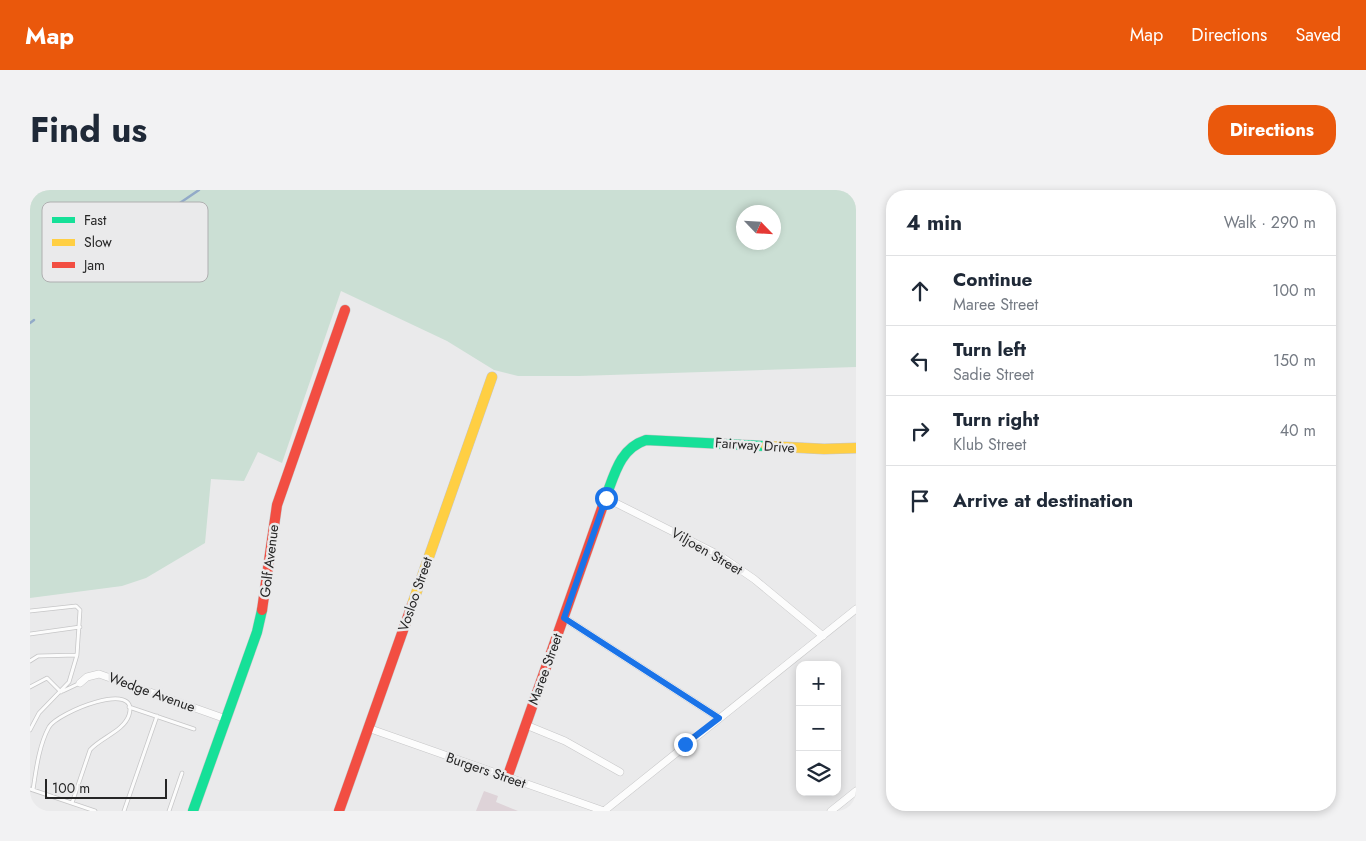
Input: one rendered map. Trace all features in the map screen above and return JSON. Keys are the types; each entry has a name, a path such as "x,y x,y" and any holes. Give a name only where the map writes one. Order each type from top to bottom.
{"street":[{"name":"Golf Avenue","path":"193,811 262,614 278,505 345,310"},
{"name":"Vosloo Street","path":"338,811 492,377"},
{"name":"Fairway Drive","path":"654,438 824,449 856,448"},
{"name":"Maree Street","path":"507,778 615,471 624,454 636,442 654,438"},
{"name":"Viljoen Street","path":"606,498 727,560 823,636"},
{"path":"604,811 856,609"},
{"path":"564,618 719,718"},
{"name":"Wedge Avenue","path":"80,682 94,674 103,674 226,718"},
{"path":"526,725 564,741 620,772"},
{"name":"Burgers Street","path":"368,728 604,811"},
{"path":"831,811 856,791"}],"lane":[{"path":"30,611 76,606 80,610 77,655 69,682 39,713 30,730"},
{"path":"30,634 80,627"},
{"path":"30,661 38,656 77,655"},
{"path":"30,687 47,678 61,692"},
{"path":"61,692 80,682"},
{"path":"72,803 90,750 124,722 129,715 129,707 126,702 115,698 104,698 58,718 50,726 45,738 32,789 72,803 95,811"},
{"path":"129,707 194,729"},
{"path":"124,811 157,716"},
{"path":"169,811 182,773"}],"green space":[{"path":"30,190 856,190 856,367 579,376 518,376 494,370 447,341 341,291 282,463 258,452 244,481 211,479 205,543 146,578 122,586 30,598"}],"building":[{"path":"484,791 498,796 496,802 518,811 476,811"}],"waterway":[{"path":"181,202 199,190"},
{"path":"30,323 34,320"}],"traffic: fast":[{"path":"607,494 616,469 625,455 630,449 646,440 766,446"},
{"path":"193,811 257,632 262,610"}],"traffic: slow":[{"path":"412,605 492,377"},
{"path":"766,446 824,449 856,448"}],"traffic: jam":[{"path":"262,610 277,505 345,310"},
{"path":"507,778 607,494"},
{"path":"339,811 412,605"}],"route":[{"path":"606,498 564,618 719,718 685,744"}]}
